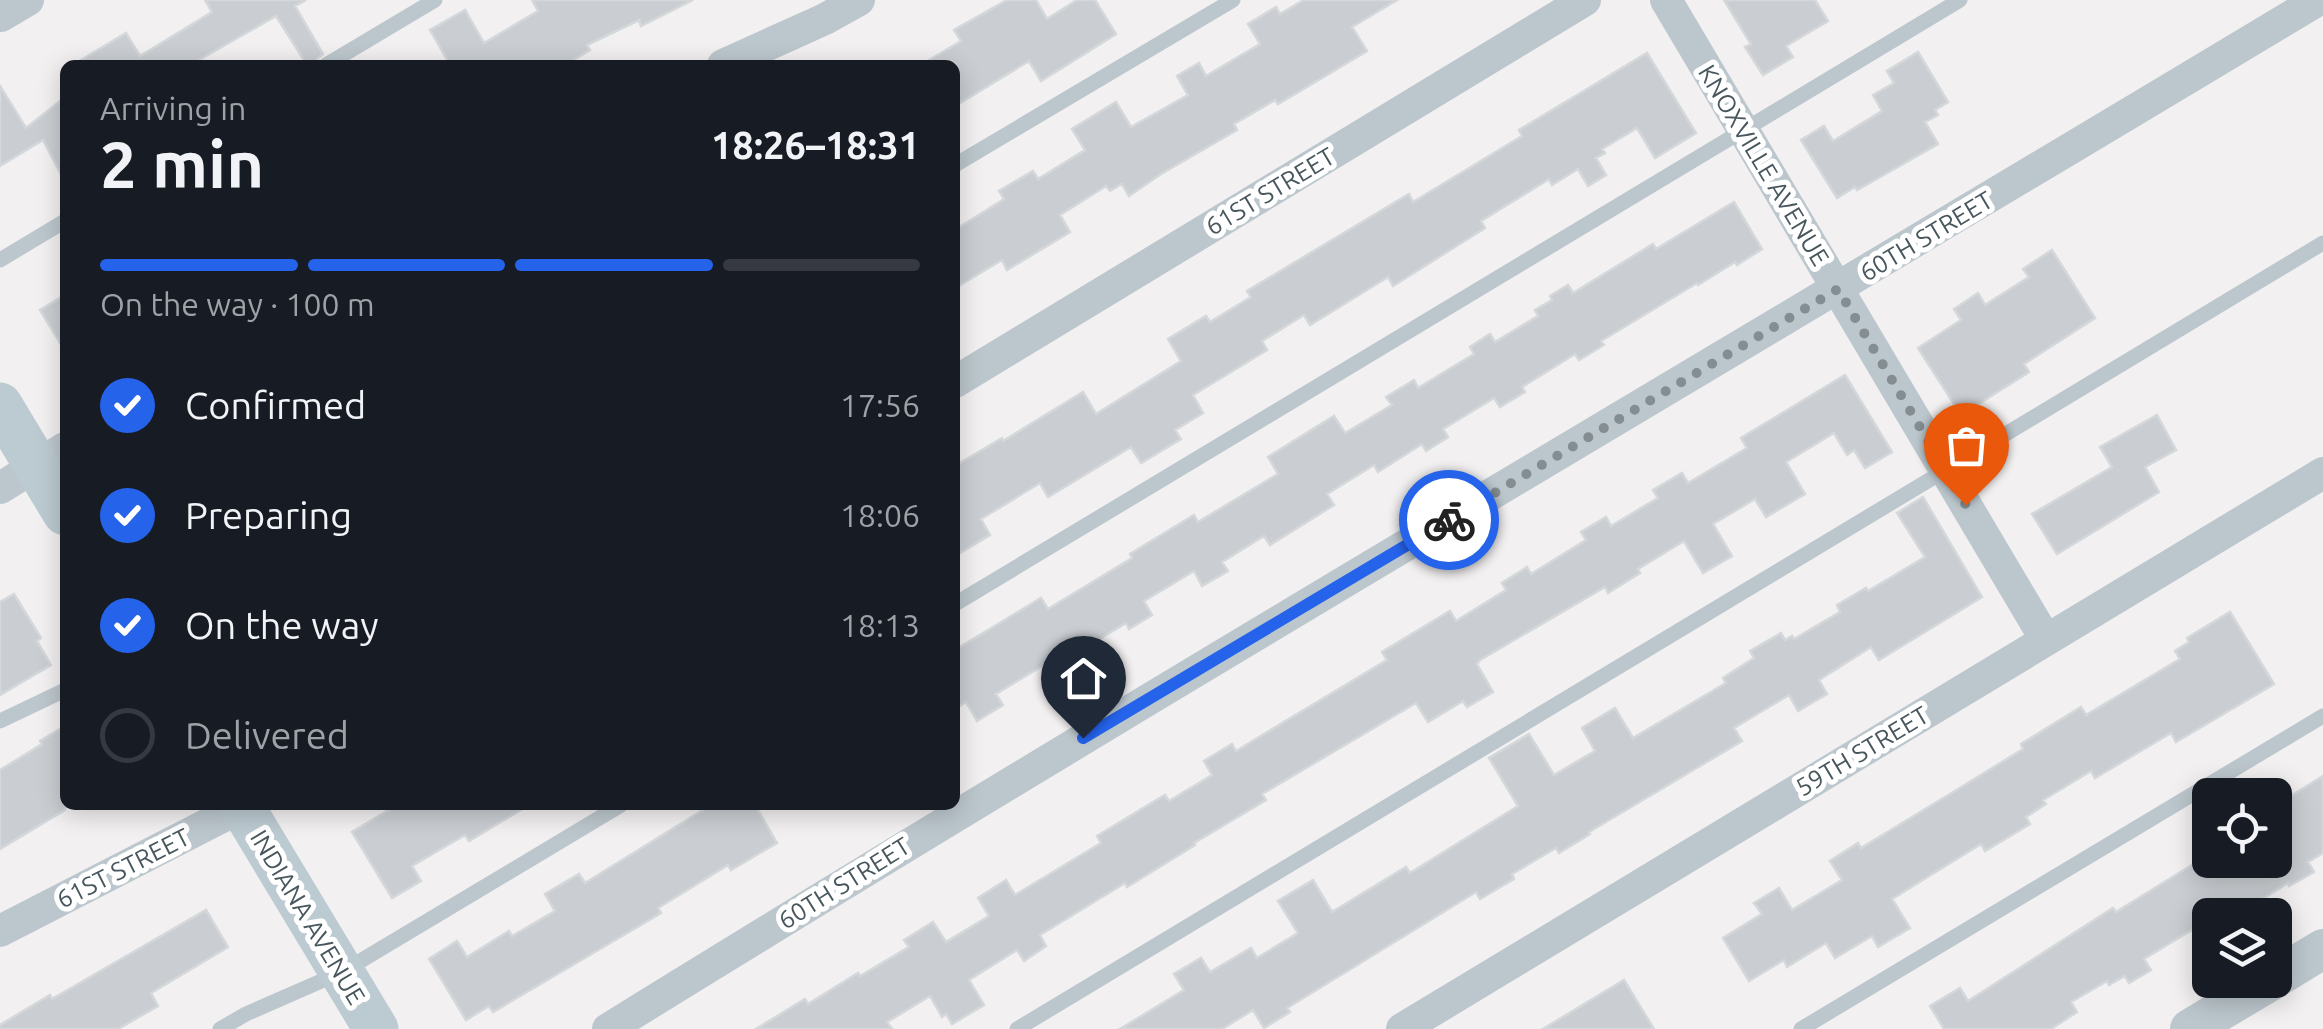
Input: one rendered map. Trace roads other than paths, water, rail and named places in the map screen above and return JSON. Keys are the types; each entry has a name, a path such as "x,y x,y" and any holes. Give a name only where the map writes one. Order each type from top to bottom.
{"main road":[{"path":"0,405 60,506"},
{"name":"INDIANA AVENUE","path":"244,810 376,1029"}],"street":[{"path":"0,16 28,0"},
{"path":"734,60 859,0"},
{"name":"61ST STREET","path":"960,379 1586,0"},
{"name":"KNOXVILLE AVENUE","path":"1666,0 2046,640"},
{"name":"60TH STREET","path":"608,1029 946,820 2318,0"},
{"name":"59TH STREET","path":"1402,1029 2323,473"},
{"name":"61ST STREET","path":"0,931 234,810"},
{"path":"2292,968 2323,949"},
{"path":"2190,1029 2242,998"}],"lane":[{"path":"334,60 435,0"},
{"path":"960,163 1233,0"},
{"path":"960,601 1960,0"},
{"path":"0,260 60,224"},
{"path":"1017,1029 2323,243"},
{"path":"0,721 60,692"},
{"path":"1800,1029 2323,716"},
{"path":"220,1029 342,972 612,810"}]}
